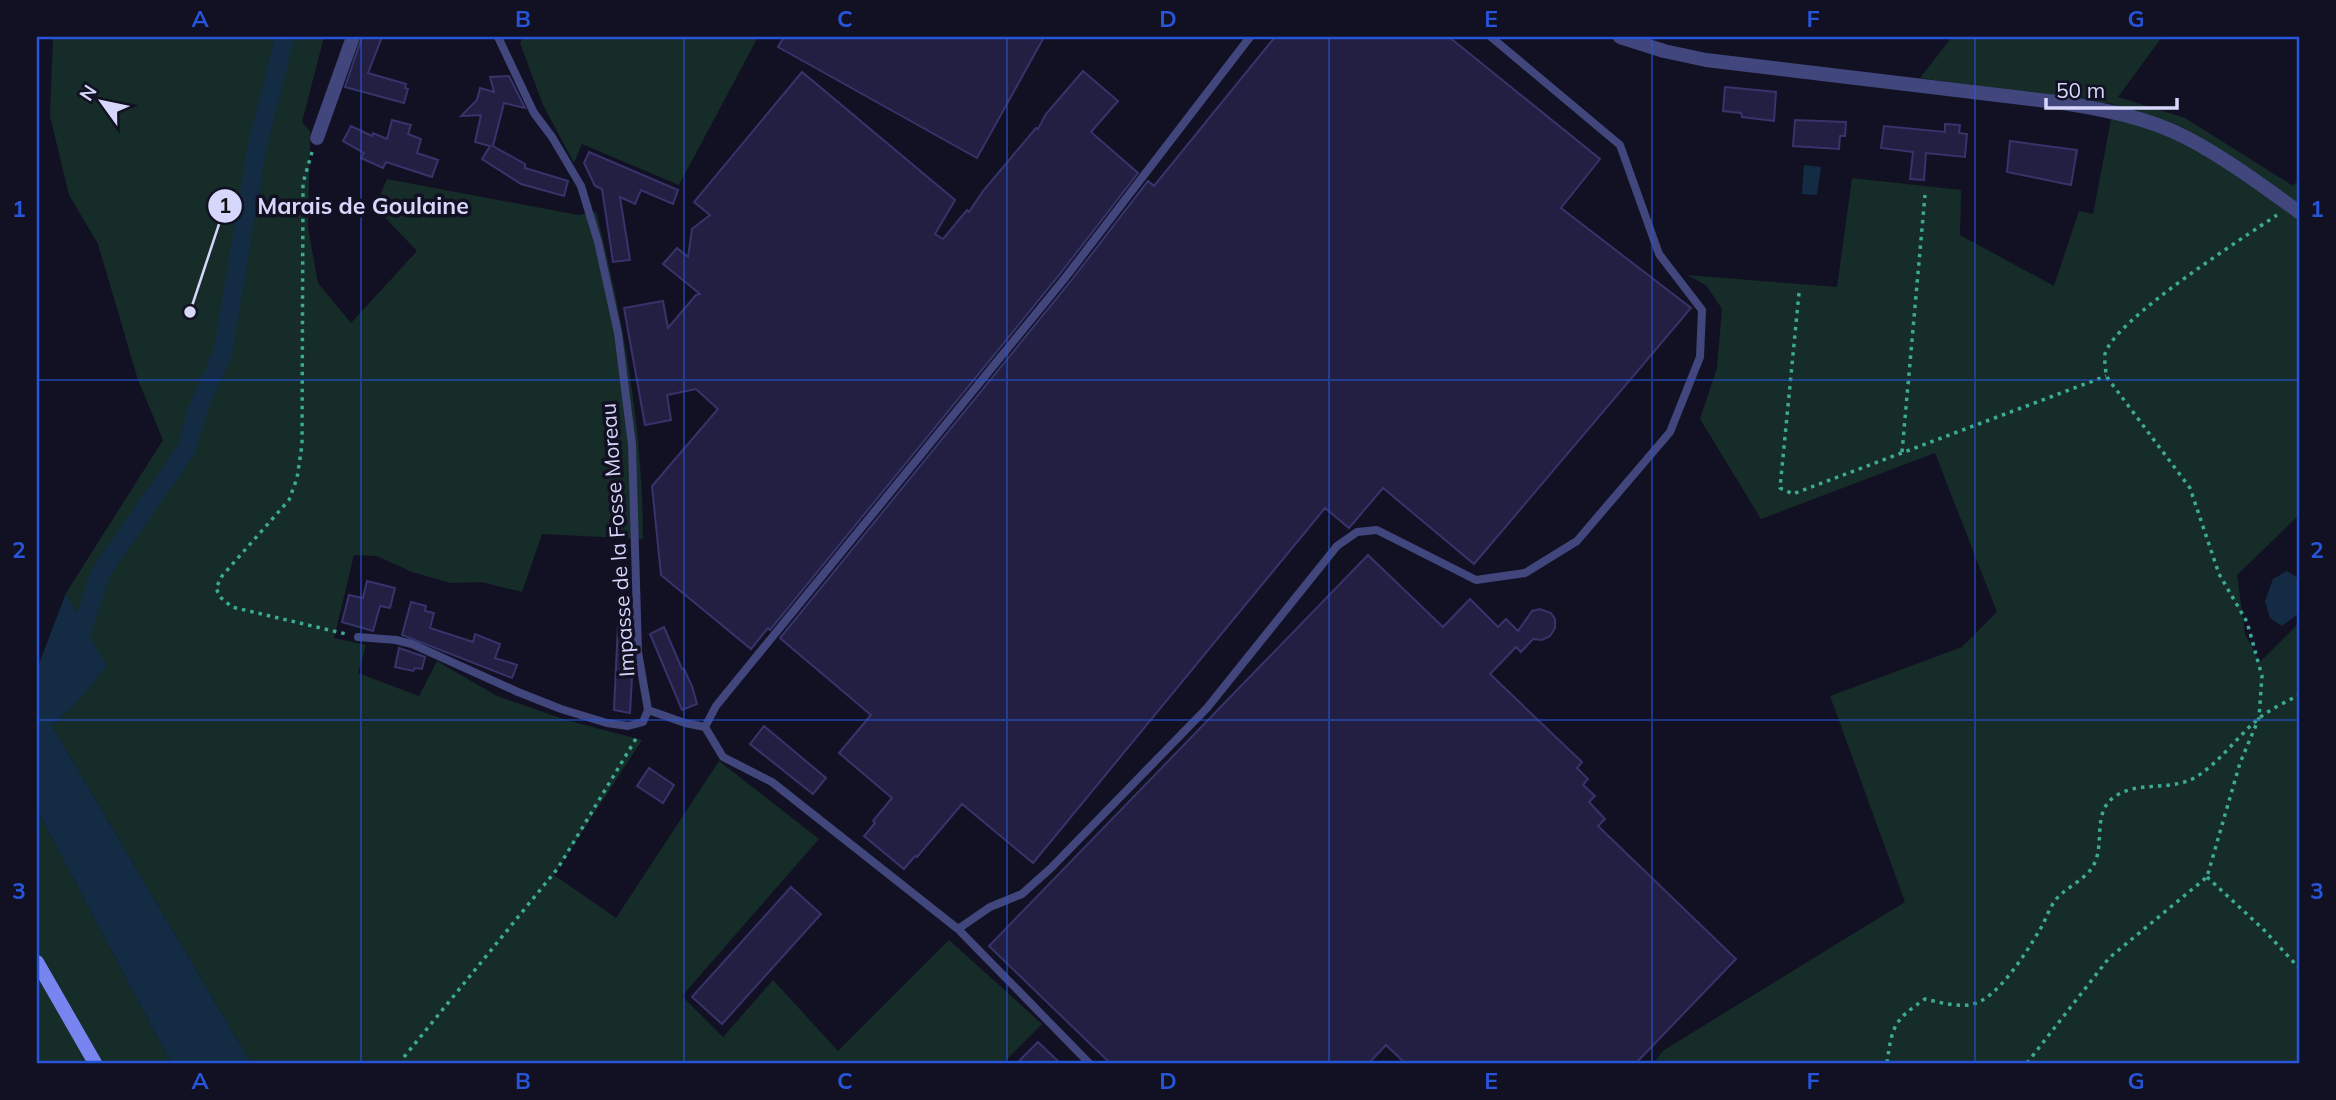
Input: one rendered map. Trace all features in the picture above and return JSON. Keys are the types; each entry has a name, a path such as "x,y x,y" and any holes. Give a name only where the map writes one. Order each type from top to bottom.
{"main road":[{"path":"37,962 95,1063"}],"street":[{"path":"317,138 354,37"},
{"path":"1620,37 1664,51 1706,60 2107,110 2149,122 2186,137 2296,205"}],"lane":[{"name":"Impasse de la Fosse Moreau","path":"498,37 534,113 552,137 581,186 598,242 618,333 632,444 638,652 648,710"},
{"path":"705,727 716,706 1065,278 1251,37"},
{"path":"958,929 990,907 1021,894 1051,868 1207,708 1337,546 1357,532 1377,530 1476,580 1525,573 1577,541 1670,432 1700,357 1702,310 1659,254 1620,145 1491,37"},
{"path":"358,637 412,644 518,692 607,723 628,726 643,722 648,710 705,727 723,758 772,782 958,929 1089,1063"}],"path":[{"path":"317,138 303,183 302,445 297,478 289,500 222,576 216,588 220,597 232,607 358,637"},
{"path":"1902,452 1925,195"},
{"path":"2027,1063 2109,958 2207,877 2240,763 2259,718 2262,676 2247,622 2219,575 2190,488 2106,376 2105,354 2121,329 2184,278 2296,205"},
{"path":"1799,293 1780,488 1793,494 2106,376"},
{"path":"1887,1063 1890,1037 1902,1014 1925,999 1958,1005 1973,1004 1992,994 2019,962 2055,901 2077,884 2095,862 2102,814 2112,798 2136,788 2169,786 2194,778 2229,749 2259,718 2299,695"},
{"path":"404,1057 558,868 634,745 643,722"},
{"path":"2207,877 2263,929 2299,968"}],"green space":[{"path":"53,37 324,37 302,122 310,131 308,228 318,283 351,323 417,251 375,207 387,179 578,215 596,212 615,292 630,374 639,456 643,539 542,534 522,592 481,582 450,583 412,572 377,556 354,555 334,638 366,645 358,673 419,696 437,661 497,696 566,720 642,740 554,875 616,918 719,761 819,839 682,996 723,1037 773,980 838,1051 949,940 1042,1024 1003,1063 251,1063 52,726 79,700 106,666 66,593 163,440 138,380 98,244 69,195 50,116"},
{"path":"523,37 758,37 679,185 582,144 574,163 543,105 520,43"},
{"path":"1952,37 2162,37 2118,97 2185,118 2293,186 2299,180 2299,515 2237,575 2245,634 2260,662 2299,623 2299,1063 1653,1063 1664,1050 1905,902 1830,696 1962,647 1997,612 1935,453 1761,519 1700,419 1717,368 1722,309 1706,285 1687,275 1837,287 1852,178 1961,190 1960,235 2054,286 2079,211 2093,214 2114,104 1920,78"},
{"path":"37,810 171,1063 37,1063"}],"water":[{"path":"1804,165 1821,167 1817,195 1802,194"},
{"path":"2287,571 2299,579 2299,613 2282,626 2270,618 2265,601 2273,579"},
{"path":"66,593 107,666 79,700 52,726 251,1063 171,1063 37,810 37,669"}],"building":[{"path":"362,37 382,37 368,73 406,84 405,88 408,89 404,103 345,87"},
{"path":"784,37 1044,37 977,158 778,47"},
{"path":"1275,37 1449,37 1600,159 1561,208 1691,308 1474,564 1383,488 1349,528 1325,508 1033,863 962,804 904,869 864,836 892,798 839,753 871,715 780,638 1070,282 1148,181 1154,186"},
{"path":"1083,71 1118,101 1091,132 1138,173 1060,274 770,630 768,628 751,649 661,575 652,486 718,409 696,389 667,395 671,420 645,425 624,308 663,301 668,328 696,295 700,294 663,264 677,248 688,257 692,229 710,215 694,202 802,72 955,200 935,234 943,239 967,210 969,212 983,191 1036,128 1038,129 1046,114"},
{"path":"509,76 525,108 504,103 493,146 525,164 525,168 568,181 564,196 521,184 482,159 490,146 475,142 481,115 461,116 477,100 480,88 494,92 490,77"},
{"path":"1725,87 1776,92 1774,121 1742,117 1741,113 1723,111"},
{"path":"392,120 411,125 408,134 421,139 417,153 438,160 432,177 386,162 383,168 361,158 364,153 343,141 351,126 372,136 373,133 387,139"},
{"path":"1795,120 1846,122 1845,136 1840,136 1839,149 1793,146"},
{"path":"1945,124 1960,125 1959,133 1967,134 1965,157 1926,153 1924,180 1910,179 1913,152 1881,148 1884,126 1945,132"},
{"path":"2010,141 2077,150 2071,185 2007,172"},
{"path":"589,152 678,190 673,204 641,190 635,204 620,197 630,260 613,262 602,189 595,186 584,163"},
{"path":"1368,555 1443,627 1470,599 1498,627 1506,619 1518,631 1532,611 1540,609 1551,613 1555,619 1555,628 1550,636 1542,640 1533,639 1521,652 1516,647 1490,674 1582,762 1577,768 1588,779 1583,785 1595,796 1589,802 1605,819 1598,826 1736,959 1636,1063 1405,1063 1386,1045 1369,1063 1110,1063 989,946"},
{"path":"367,581 395,588 390,608 380,606 373,631 342,622 349,595 363,598"},
{"path":"411,602 426,606 425,611 434,613 430,628 473,642 475,634 500,644 495,658 517,665 512,678 402,635"},
{"path":"618,624 631,625 633,659 630,713 614,710"},
{"path":"664,627 692,686 697,704 682,710 650,634"},
{"path":"399,648 425,657 422,669 415,668 413,671 395,667"},
{"path":"764,726 826,778 813,794 750,744"},
{"path":"649,768 674,785 663,803 637,786"},
{"path":"791,887 821,914 722,1024 692,997"},
{"path":"1038,1042 1060,1063 1017,1063"}],"waterway":[{"path":"76,647 101,572 186,450 198,409 223,352 257,147 285,37"}],"place":[{"name":"Marais de Goulaine","path":"190,312"}]}
